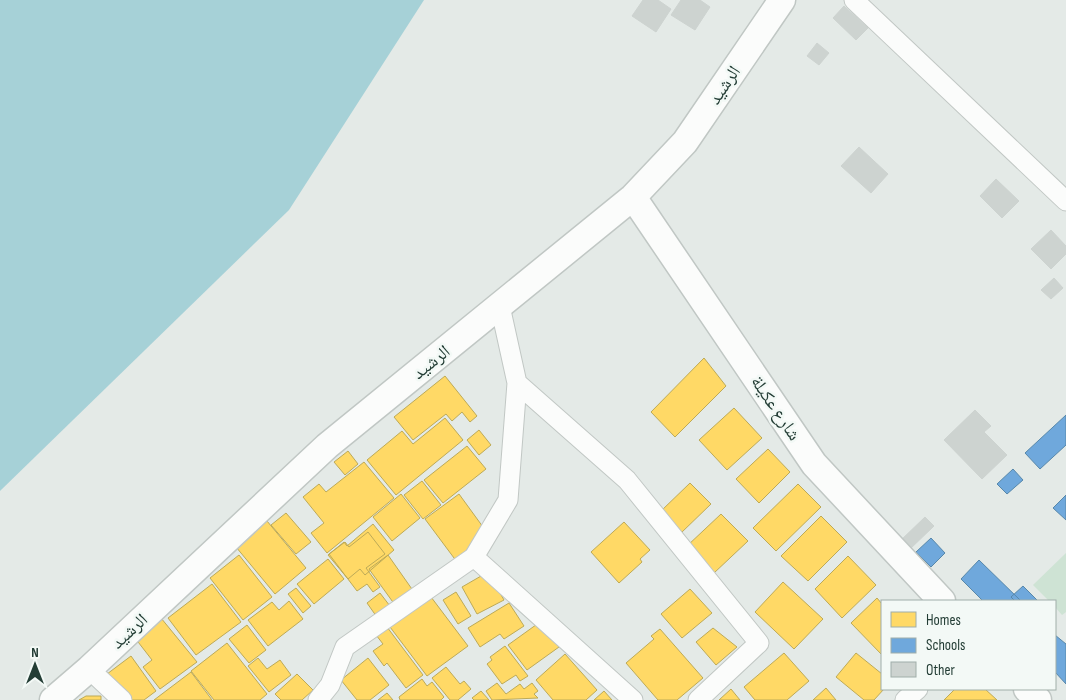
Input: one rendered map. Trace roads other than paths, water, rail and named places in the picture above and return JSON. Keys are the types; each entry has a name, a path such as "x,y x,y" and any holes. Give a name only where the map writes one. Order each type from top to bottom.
{"main road":[{"name":"الرشيد","path":"53,700 89,669 327,446 633,197 685,142 782,0"},
{"name":"شارع عكيلة","path":"633,197 814,464 941,600"},
{"path":"1028,690 1038,700"}],"street":[{"path":"854,0 1066,201"},
{"path":"318,700 330,685 346,647 474,557 508,500 517,383 500,306"},
{"path":"517,383 627,480 759,643 698,700"},
{"path":"474,557 634,700"},
{"path":"89,669 122,700"},
{"path":"905,700 917,690"}],"water":[{"path":"0,0 424,0 289,210 0,491"}]}
